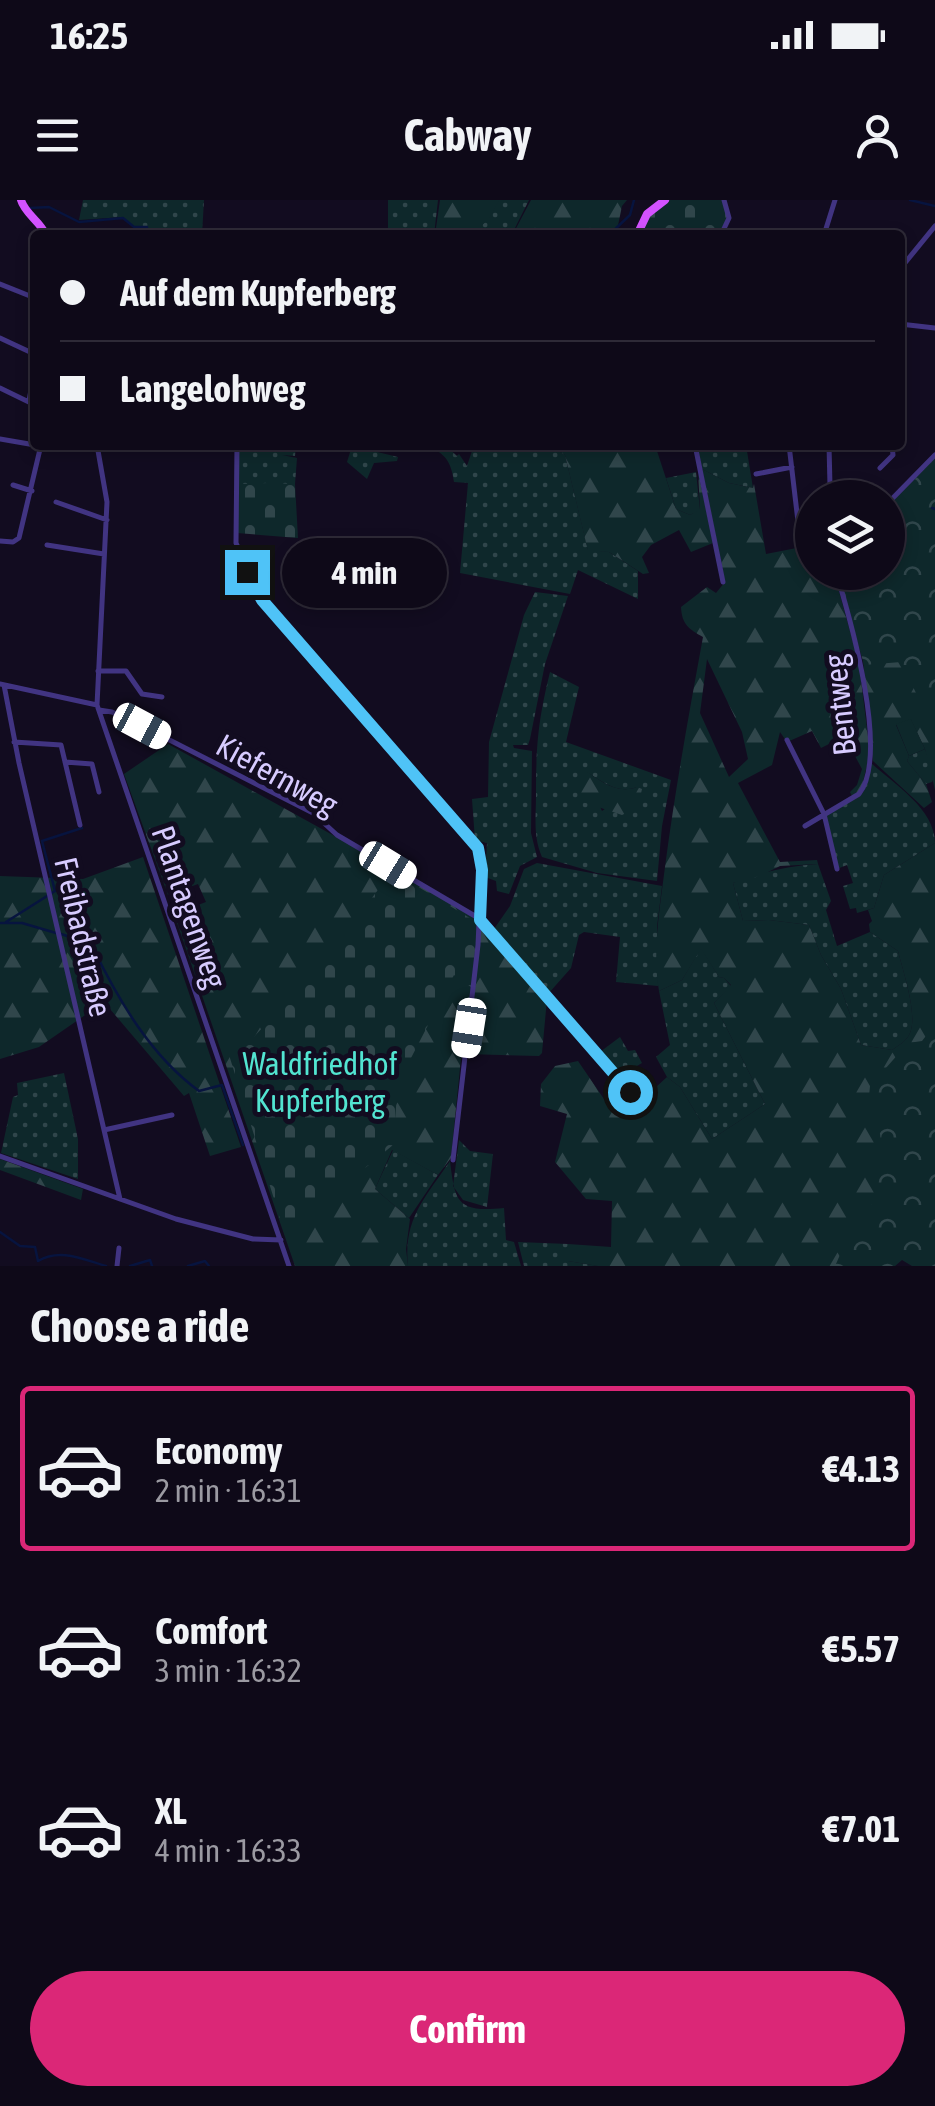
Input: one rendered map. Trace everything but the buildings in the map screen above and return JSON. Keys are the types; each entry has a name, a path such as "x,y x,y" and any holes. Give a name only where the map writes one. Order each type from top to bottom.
{"main road":[{"path":"640,230 648,214 665,200"},
{"path":"22,204 43,230"}],"street":[{"path":"724,200 729,218 724,230"},
{"path":"826,230 835,200"},
{"path":"905,262 935,226"},
{"path":"0,284 30,296"},
{"path":"905,325 935,328"},
{"path":"0,338 30,352"},
{"path":"0,388 30,402"},
{"path":"0,439 30,444"},
{"path":"0,541 13,542 18,538 32,492 37,450"},
{"name":"Plantagenweg","path":"98,450 106,485 106,520 98,707 289,1266"},
{"path":"237,450 236,544 262,600 478,848 482,870 480,920 453,1160"},
{"path":"696,450 723,582"},
{"path":"790,450 795,494"},
{"path":"829,450 830,480"},
{"path":"880,468 893,455 892,450"},
{"path":"905,486 935,455"},
{"path":"756,474 792,467"},
{"path":"13,485 32,492"},
{"path":"56,502 106,520"},
{"path":"47,545 104,554"},
{"name":"Bentweg","path":"805,826 862,790 870,760 861,664 841,590"},
{"path":"98,670 126,671 142,694 162,697"},
{"name":"Kiefernweg","path":"2,684 98,707 127,719 313,813 337,835 480,920 620,1078 640,1106"},
{"name":"Freibadstraße","path":"2,684 120,1198"},
{"name":"Bentweg","path":"786,740 824,814 837,869"},
{"path":"14,742 61,745 80,825"},
{"path":"65,762 92,764 99,792"},
{"path":"104,1130 172,1116"},
{"path":"0,1156 176,1220 253,1239 280,1240"},
{"path":"116,1266 119,1248"}],"green space":[{"path":"83,200 204,200 202,230 138,230 123,217 79,220"},
{"path":"388,200 438,200 435,230 388,230"},
{"path":"440,200 499,200 489,219 477,230 436,230"},
{"path":"499,200 529,200 514,230 476,230"},
{"path":"531,200 627,200 617,230 515,230"},
{"path":"668,200 722,200 727,218 721,230 641,230 649,215"},
{"path":"239,450 296,450 295,456 282,455 297,458 295,484 239,484"},
{"path":"351,450 398,457 397,461 374,463 367,479 347,462"},
{"path":"435,450 459,454 467,466 472,450 557,450 565,455 588,550 609,552 638,571 638,599 578,570 570,594 460,573 468,483 454,482 446,459"},
{"path":"557,450 657,450 676,509 690,515 700,509 698,471 713,543 691,552 679,530 651,545 642,557 649,573 643,574 609,552 588,551 565,455"},
{"path":"698,450 747,450 753,488 729,483 702,469"},
{"path":"935,458 935,790 925,749 911,720 896,725 909,756 907,761 926,784 932,802 924,808 873,761 863,660 883,590 905,590 905,489"},
{"path":"935,458 935,711 916,693 901,662 864,665 843,590 905,590 905,489"},
{"path":"702,469 729,483 753,488 754,484 766,554 795,548 795,590 839,590 859,664 870,753 861,790 852,796 850,792 862,769 839,739 821,748 812,731 787,742 780,732 772,765 738,783 780,862 817,860 818,864 780,866 733,883 743,921 809,925 841,989 861,1045 892,1050 910,1033 911,1004 898,951 870,932 868,910 874,908 884,875 935,843 935,1029 891,1164 850,1266 598,1266 568,1261 568,1244 611,1247 612,1201 586,1199 555,1162 567,1114 540,1106 541,1084 555,1066 578,1061 606,1102 624,1077 642,1100 667,1077 680,1087 712,1139 765,1104 714,1003 731,985 719,977 701,949 682,980 659,991 657,976 665,867 703,637 687,626 681,607 707,587 716,593 725,582","holes":["707,659 742,732 748,759 729,777 700,713"]},
{"path":"696,472 700,510 690,515 676,509 666,478"},
{"path":"239,484 295,484 298,538 237,533"},
{"path":"535,592 568,596 545,664 528,745 513,745 532,751 531,833 537,857 520,866 509,894 497,891 496,881 485,877 487,843 475,840 472,799 488,797 489,742 524,615"},
{"path":"550,672 579,687 566,742 671,780 657,881 597,873 542,857 536,834 536,778","holes":["583,770 615,788 637,787 602,811"]},
{"path":"911,719 925,749 909,756 896,724"},
{"path":"168,744 414,880 483,924 547,999 539,1056 466,1054 470,1028 464,1028 451,1158 438,1175 392,1150 375,1189 410,1219 408,1266 295,1266 174,914 206,902 198,884 168,895 124,774"},
{"path":"925,749 934,777 926,784 907,761 909,756"},
{"path":"871,763 921,808 935,843 884,875 874,908 857,913 856,908 850,909 843,886 853,883 847,865 837,869 826,815 864,791"},
{"path":"583,769 615,788 642,789 638,807 622,815 583,802 579,784"},
{"path":"143,857 241,1147 210,1156 189,1093 184,1096 104,1002 39,1047 0,1059 0,876 83,879"},
{"path":"537,863 662,886 657,927 658,986 616,982 620,937 584,932 579,935 571,968 548,994 494,929 510,906 524,869"},
{"path":"818,864 831,901 826,910 837,946 870,932 898,951 909,993 912,1025 907,1038 892,1050 861,1045 841,989 809,925 743,921 733,883 775,870"},
{"name":"Waldfriedhof Kupferberg","path":"392,871 478,923 471,987 454,975 411,1058 397,1095 393,1145 285,1234 224,1039 252,1039 328,957"},
{"path":"701,948 719,977 731,986 714,1003 765,1104 712,1139 656,1057 670,1045 659,991 682,980"},
{"path":"935,1024 935,1266 912,1266 902,1260 895,1266 836,1264 854,1222 861,1220 871,1207 883,1161 870,1086 908,1043 922,1041"},
{"path":"620,1037 628,1051 635,1050 642,1063 620,1076 600,1052"},
{"path":"64,1073 78,1139 78,1179 1,1153 13,1097 18,1095 17,1083"},
{"path":"459,1140 470,1151 493,1154 487,1207 463,1200 453,1186"},
{"path":"393,1150 438,1175 409,1218 375,1189"},
{"path":"0,1159 83,1189 81,1200 0,1170"},
{"path":"450,1161 461,1201 476,1208 504,1208 506,1240 514,1242 521,1266 408,1266 412,1222"},
{"path":"518,1242 568,1244 568,1261 598,1266 524,1266"}],"waterway":[{"path":"614,230 630,215 634,200"},
{"path":"910,200 935,206"},
{"path":"30,208 49,207 79,222 123,218 134,227 147,230"},
{"path":"6,922 55,891 42,841 82,828"},
{"path":"0,923 22,923 56,933"},
{"path":"61,934 91,944"},
{"path":"93,948 125,1007 166,1061 199,1091 222,1085 243,1145"},
{"path":"0,1232 20,1246 35,1247 38,1261 63,1255 106,1266"},
{"path":"130,1266 150,1260 152,1266"},
{"path":"188,1266 205,1261 209,1266"}],"route":[{"path":"247,572 262,600 478,848 482,855 480,920 630,1092"}]}
